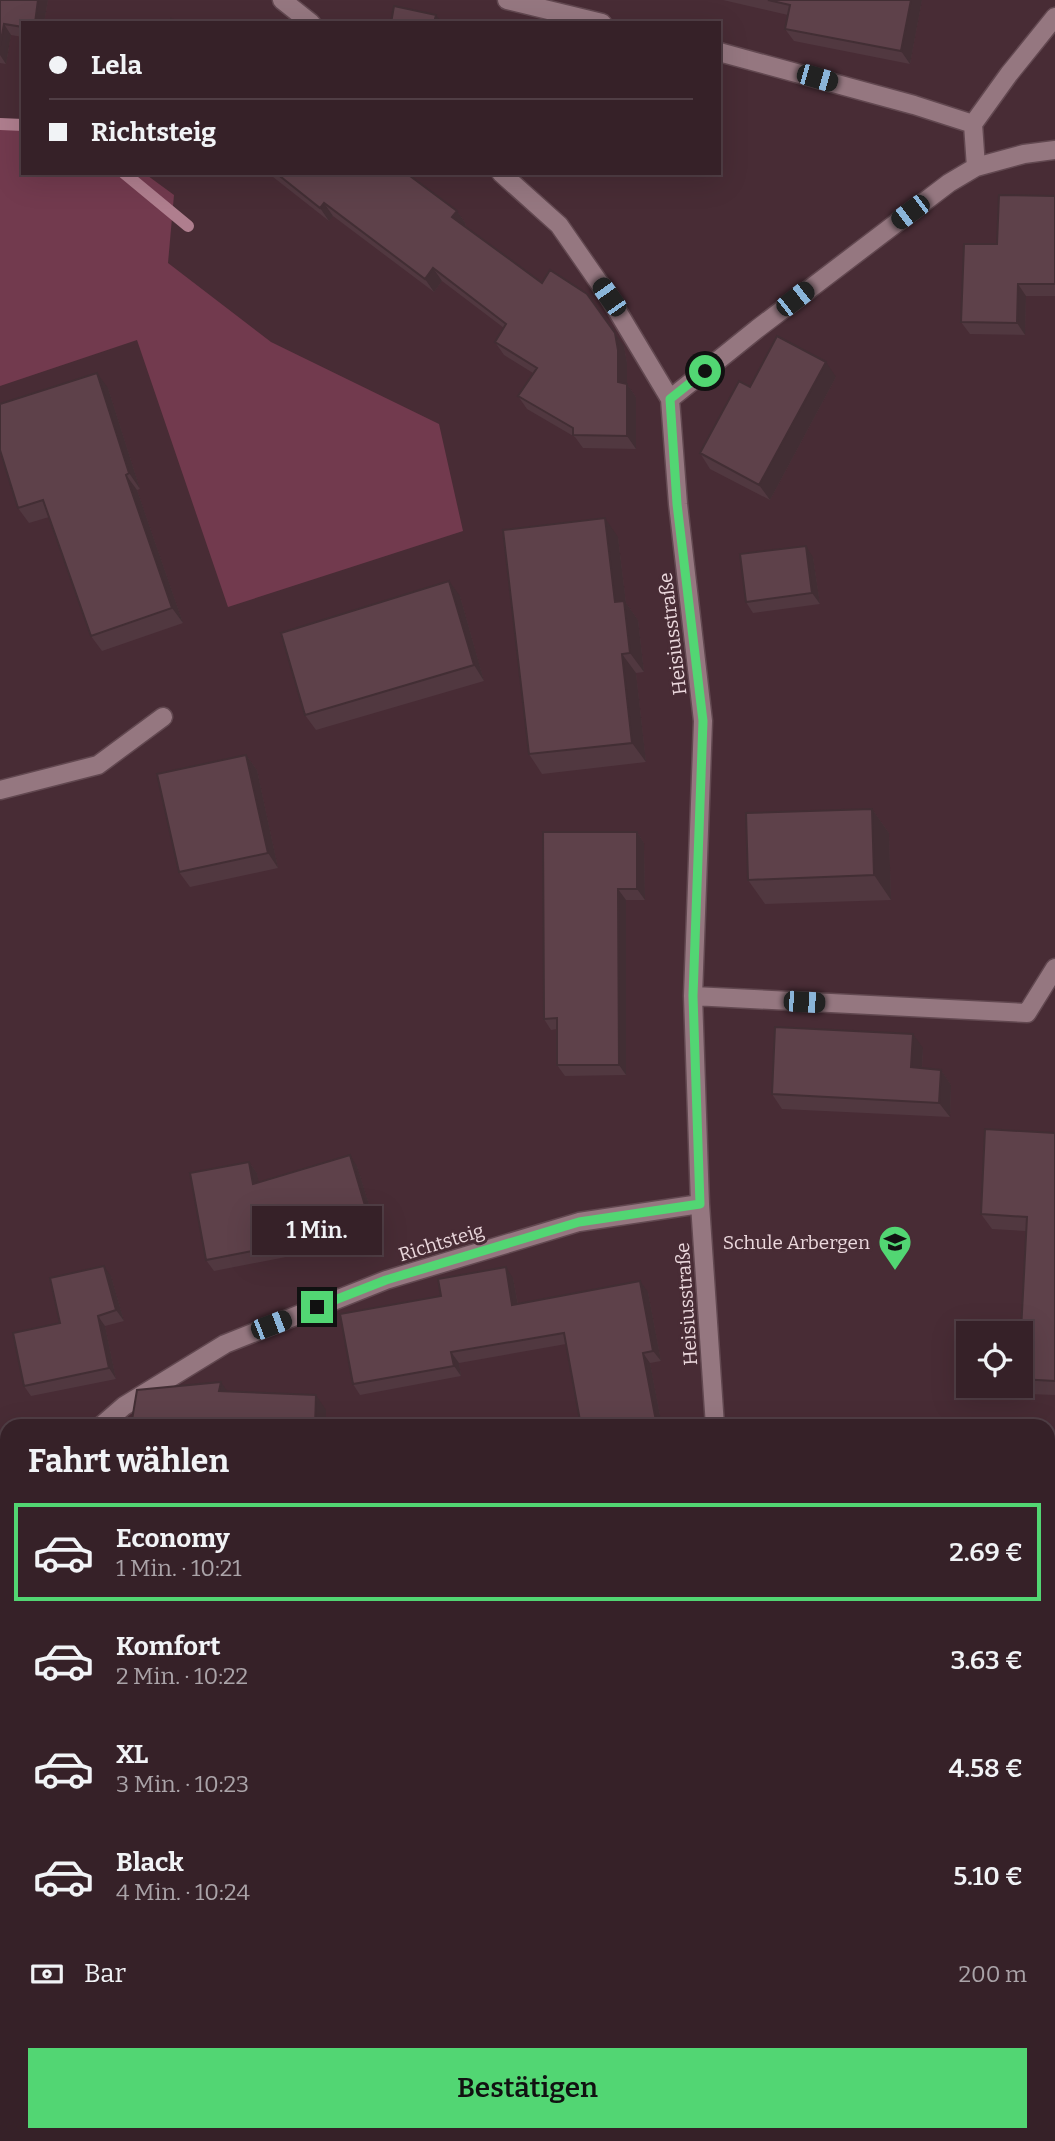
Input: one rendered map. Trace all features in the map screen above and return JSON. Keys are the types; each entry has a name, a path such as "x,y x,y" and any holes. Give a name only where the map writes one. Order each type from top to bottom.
{"street":[{"path":"282,0 308,21"},
{"path":"507,0 594,21"},
{"path":"976,167 973,124 1055,17"},
{"path":"721,53 914,105 973,124"},
{"path":"503,175 559,225 609,297 670,399 852,255 949,183 976,167 1024,154 1055,150"},
{"name":"Heisiusstraße","path":"670,399 677,504 703,721 693,996 700,1204 715,1419"},
{"path":"0,790 98,765 163,717"},
{"path":"693,996 1027,1013 1055,968"},
{"name":"Richtsteig","path":"109,1419 124,1406 225,1343 386,1280 579,1222 700,1204"}],"shaded area":[{"path":"21,125 21,175 147,175 174,195 168,263 271,342 439,424 463,531 228,607 137,340 0,386 0,130"}],"building":[{"path":"0,0 38,0 35,21 21,21 21,27 4,24 0,46"},
{"path":"768,0 911,0 901,51 785,29 790,5"},
{"path":"394,6 436,15 434,21 391,21"},
{"path":"279,175 409,175 457,211 452,217 542,283 550,270 587,294 615,333 618,382 627,384 627,436 573,435 573,428 518,396 537,368 495,342 506,324 433,268 425,279 324,203 320,208"},
{"path":"999,195 1055,196 1055,284 1018,284 1017,323 961,322 964,244 997,244"},
{"path":"777,336 826,362 759,485 700,453 739,381 750,387"},
{"path":"97,373 129,473 126,475 172,608 91,636 43,500 18,508 0,450 0,404"},
{"path":"605,518 615,602 624,601 630,653 622,654 632,743 529,754 503,530"},
{"path":"806,546 812,593 746,602 740,554"},
{"path":"449,581 474,665 305,715 281,633"},
{"path":"246,755 268,853 179,872 157,774"},
{"path":"872,809 874,875 748,880 746,813"},
{"path":"543,832 637,832 637,889 618,889 619,1065 557,1065 557,1018 544,1019"},
{"path":"775,1027 913,1034 911,1067 941,1070 939,1103 772,1094"},
{"path":"985,1129 1055,1133 1055,1381 1033,1380 1033,1321 1022,1321 1027,1217 981,1214"},
{"path":"350,1155 369,1219 283,1245 206,1260 190,1173 249,1162 253,1184"},
{"path":"104,1266 116,1310 98,1316 109,1368 24,1386 13,1333 60,1323 50,1278"},
{"path":"506,1267 512,1305 640,1281 653,1351 643,1353 656,1419 580,1419 564,1333 451,1352 454,1366 353,1384 340,1314 441,1296 438,1279"},
{"path":"221,1382 219,1391 316,1395 315,1419 132,1419 137,1390"}],"waterway":[{"path":"0,124 21,125"},
{"path":"126,175 188,226"}],"place":[{"name":"Schule Arbergen","path":"895,1272"}],"route":[{"path":"317,1307 386,1280 579,1222 700,1204 693,996 703,721 677,504 670,399 705,371"}]}
